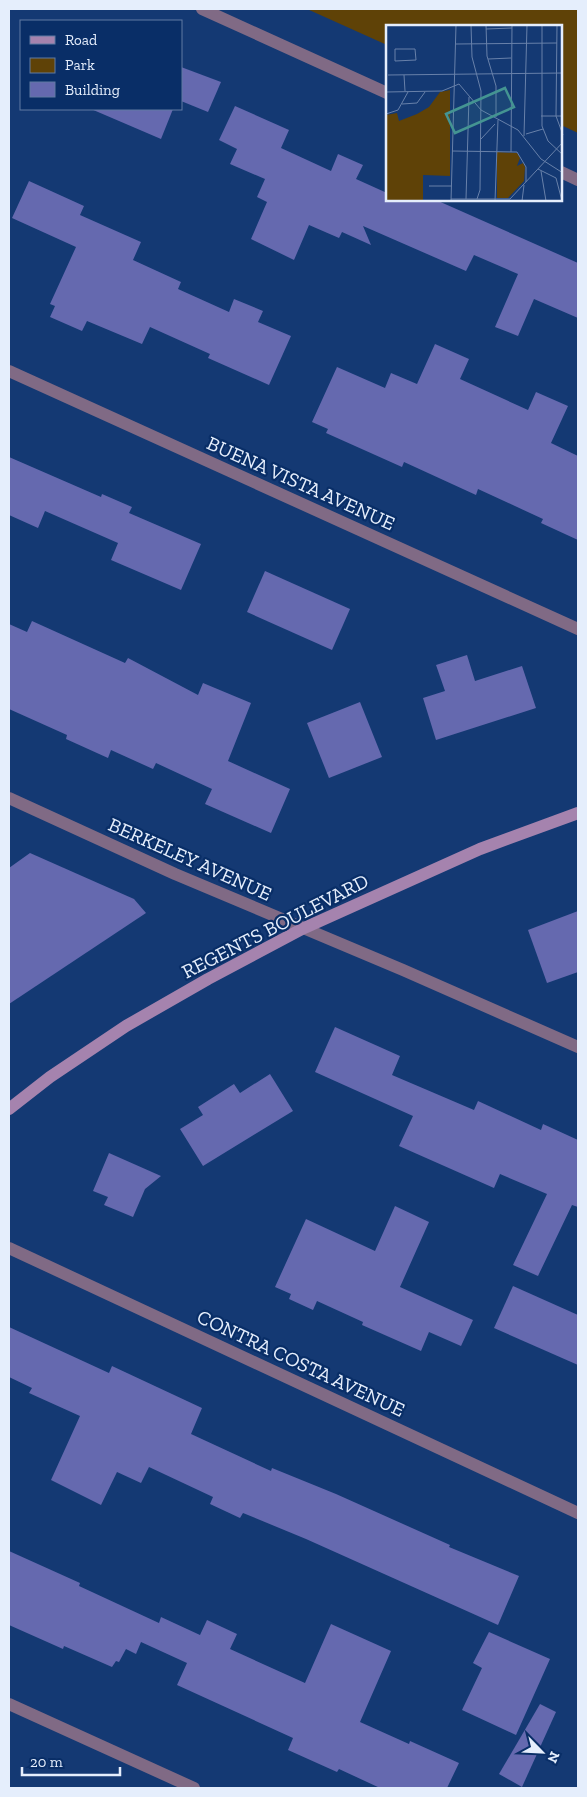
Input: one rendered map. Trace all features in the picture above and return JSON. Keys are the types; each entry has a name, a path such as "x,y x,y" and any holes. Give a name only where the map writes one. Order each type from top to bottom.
{"main road":[{"name":"REGENTS BOULEVARD","path":"9,1109 50,1077 126,1026 208,979 302,929 480,849 578,813"}],"street":[{"path":"202,9 386,93"},
{"path":"562,172 578,180"},
{"name":"BUENA VISTA AVENUE","path":"9,371 578,629"},
{"name":"BERKELEY AVENUE","path":"9,798 175,874 578,1046"},
{"name":"CONTRA COSTA AVENUE","path":"9,1248 578,1513"},
{"path":"9,1704 194,1788"}],"green space":[{"path":"307,9 578,9 578,133 562,125 562,25 386,25 386,45"}],"building":[{"path":"182,67 221,82 208,112 182,101"},
{"path":"235,106 289,130 281,148 331,171 338,154 363,165 356,179 386,193 386,201 438,201 578,263 578,318 534,299 518,336 495,327 518,274 474,255 466,271 363,226 371,245 342,232 339,238 309,225 294,260 251,239 267,202 257,197 265,179 230,164 237,149 219,140"},
{"path":"93,110 173,110 161,139"},
{"path":"29,181 84,206 80,215 141,242 133,260 181,282 178,289 229,312 234,299 263,311 258,322 291,336 269,385 208,358 210,354 150,327 142,344 87,321 82,331 50,317 55,306 50,304 76,247 12,218"},
{"path":"435,344 469,359 460,379 528,410 536,392 568,406 551,443 578,456 578,540 541,523 543,519 478,489 476,495 404,462 402,467 326,433 328,429 312,422 337,367 385,388 391,373 417,384"},
{"path":"9,457 101,497 102,494 132,507 129,513 201,544 181,590 111,560 118,543 45,511 38,528 9,515"},
{"path":"265,571 350,609 332,650 247,612"},
{"path":"32,621 125,663 128,658 198,695 203,683 251,703 228,761 290,789 271,833 205,804 212,789 156,763 153,769 111,750 108,758 66,739 67,735 9,709 9,624 27,632"},
{"path":"467,655 475,681 522,666 536,708 436,740 423,698 445,691 436,665"},
{"path":"360,702 382,757 329,778 307,723"},
{"path":"30,853 134,899 146,913 9,1004 9,868"},
{"path":"578,911 578,972 547,983 528,930"},
{"path":"335,1027 400,1056 392,1075 474,1110 478,1101 541,1130 543,1124 578,1140 578,1207 572,1205 538,1276 513,1265 547,1194 500,1174 494,1188 399,1146 413,1116 315,1072"},
{"path":"270,1074 293,1111 203,1166 180,1129 203,1115 198,1107 234,1084 240,1093"},
{"path":"109,1153 161,1176 145,1189 133,1217 104,1205 108,1197 93,1191"},
{"path":"395,1206 429,1222 400,1287 473,1320 461,1346 429,1332 421,1351 362,1325 363,1322 317,1301 313,1310 289,1299 291,1294 275,1287 306,1219 375,1251"},
{"path":"513,1286 578,1315 578,1365 494,1328"},
{"path":"9,1327 109,1373 112,1366 202,1408 191,1434 271,1471 272,1468 336,1494 450,1545 449,1547 519,1576 498,1625 306,1539 243,1513 240,1518 210,1504 213,1497 149,1467 141,1483 117,1472 101,1505 51,1480 80,1416 29,1393 32,1388 9,1377"},
{"path":"9,1551 80,1583 79,1586 159,1623 161,1617 200,1635 207,1620 237,1634 230,1649 305,1683 331,1624 391,1651 360,1722 409,1744 410,1741 459,1763 447,1788 380,1788 339,1769 337,1772 288,1750 293,1738 177,1685 187,1663 141,1642 136,1654 126,1649 119,1662 116,1661 112,1667 64,1646 63,1649 9,1625"},
{"path":"489,1632 550,1659 516,1735 462,1710 482,1668 473,1663"},
{"path":"540,1704 556,1712 522,1787 499,1774"}]}
